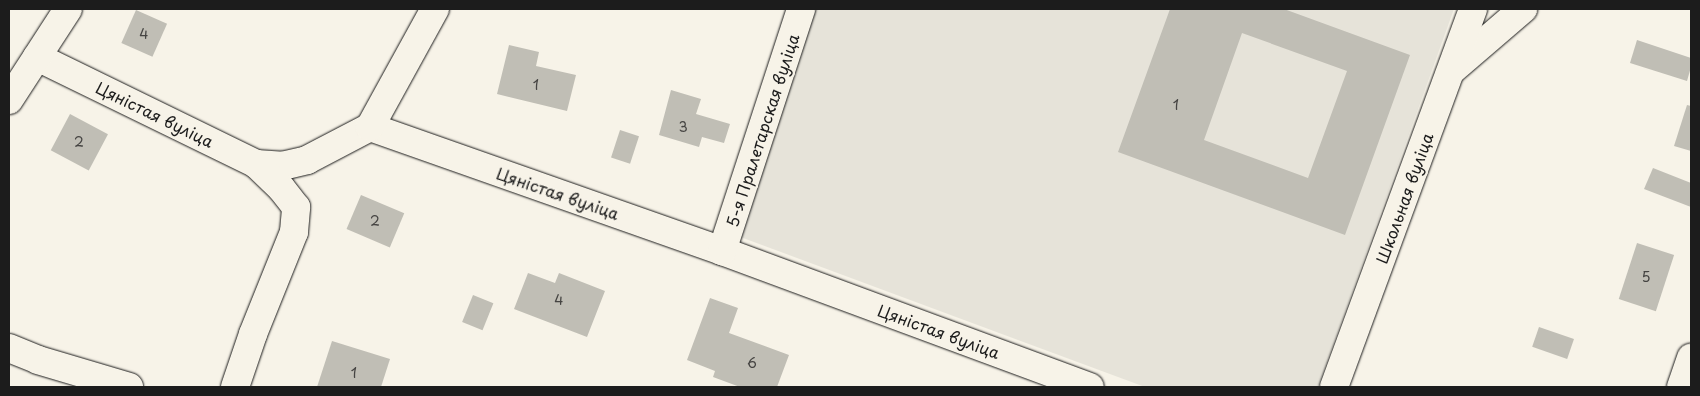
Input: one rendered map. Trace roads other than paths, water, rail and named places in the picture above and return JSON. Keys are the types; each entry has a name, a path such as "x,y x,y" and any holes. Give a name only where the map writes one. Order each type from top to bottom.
{"street":[{"path":"9,100 68,9"},
{"path":"370,127 436,9"},
{"name":"5-я Пралетарская вуліца","path":"722,251 801,9"},
{"name":"Школьная вуліца","path":"1334,387 1451,71 1472,9"},
{"path":"1451,71 1523,9"},
{"name":"Цяністая вуліца","path":"37,57 256,164 282,166 307,160 370,127 722,251 1090,387"},
{"path":"235,387 253,334 294,232 296,207 281,188 256,164"},
{"path":"9,348 38,360 129,387"},
{"path":"1681,387 1691,358"}]}
